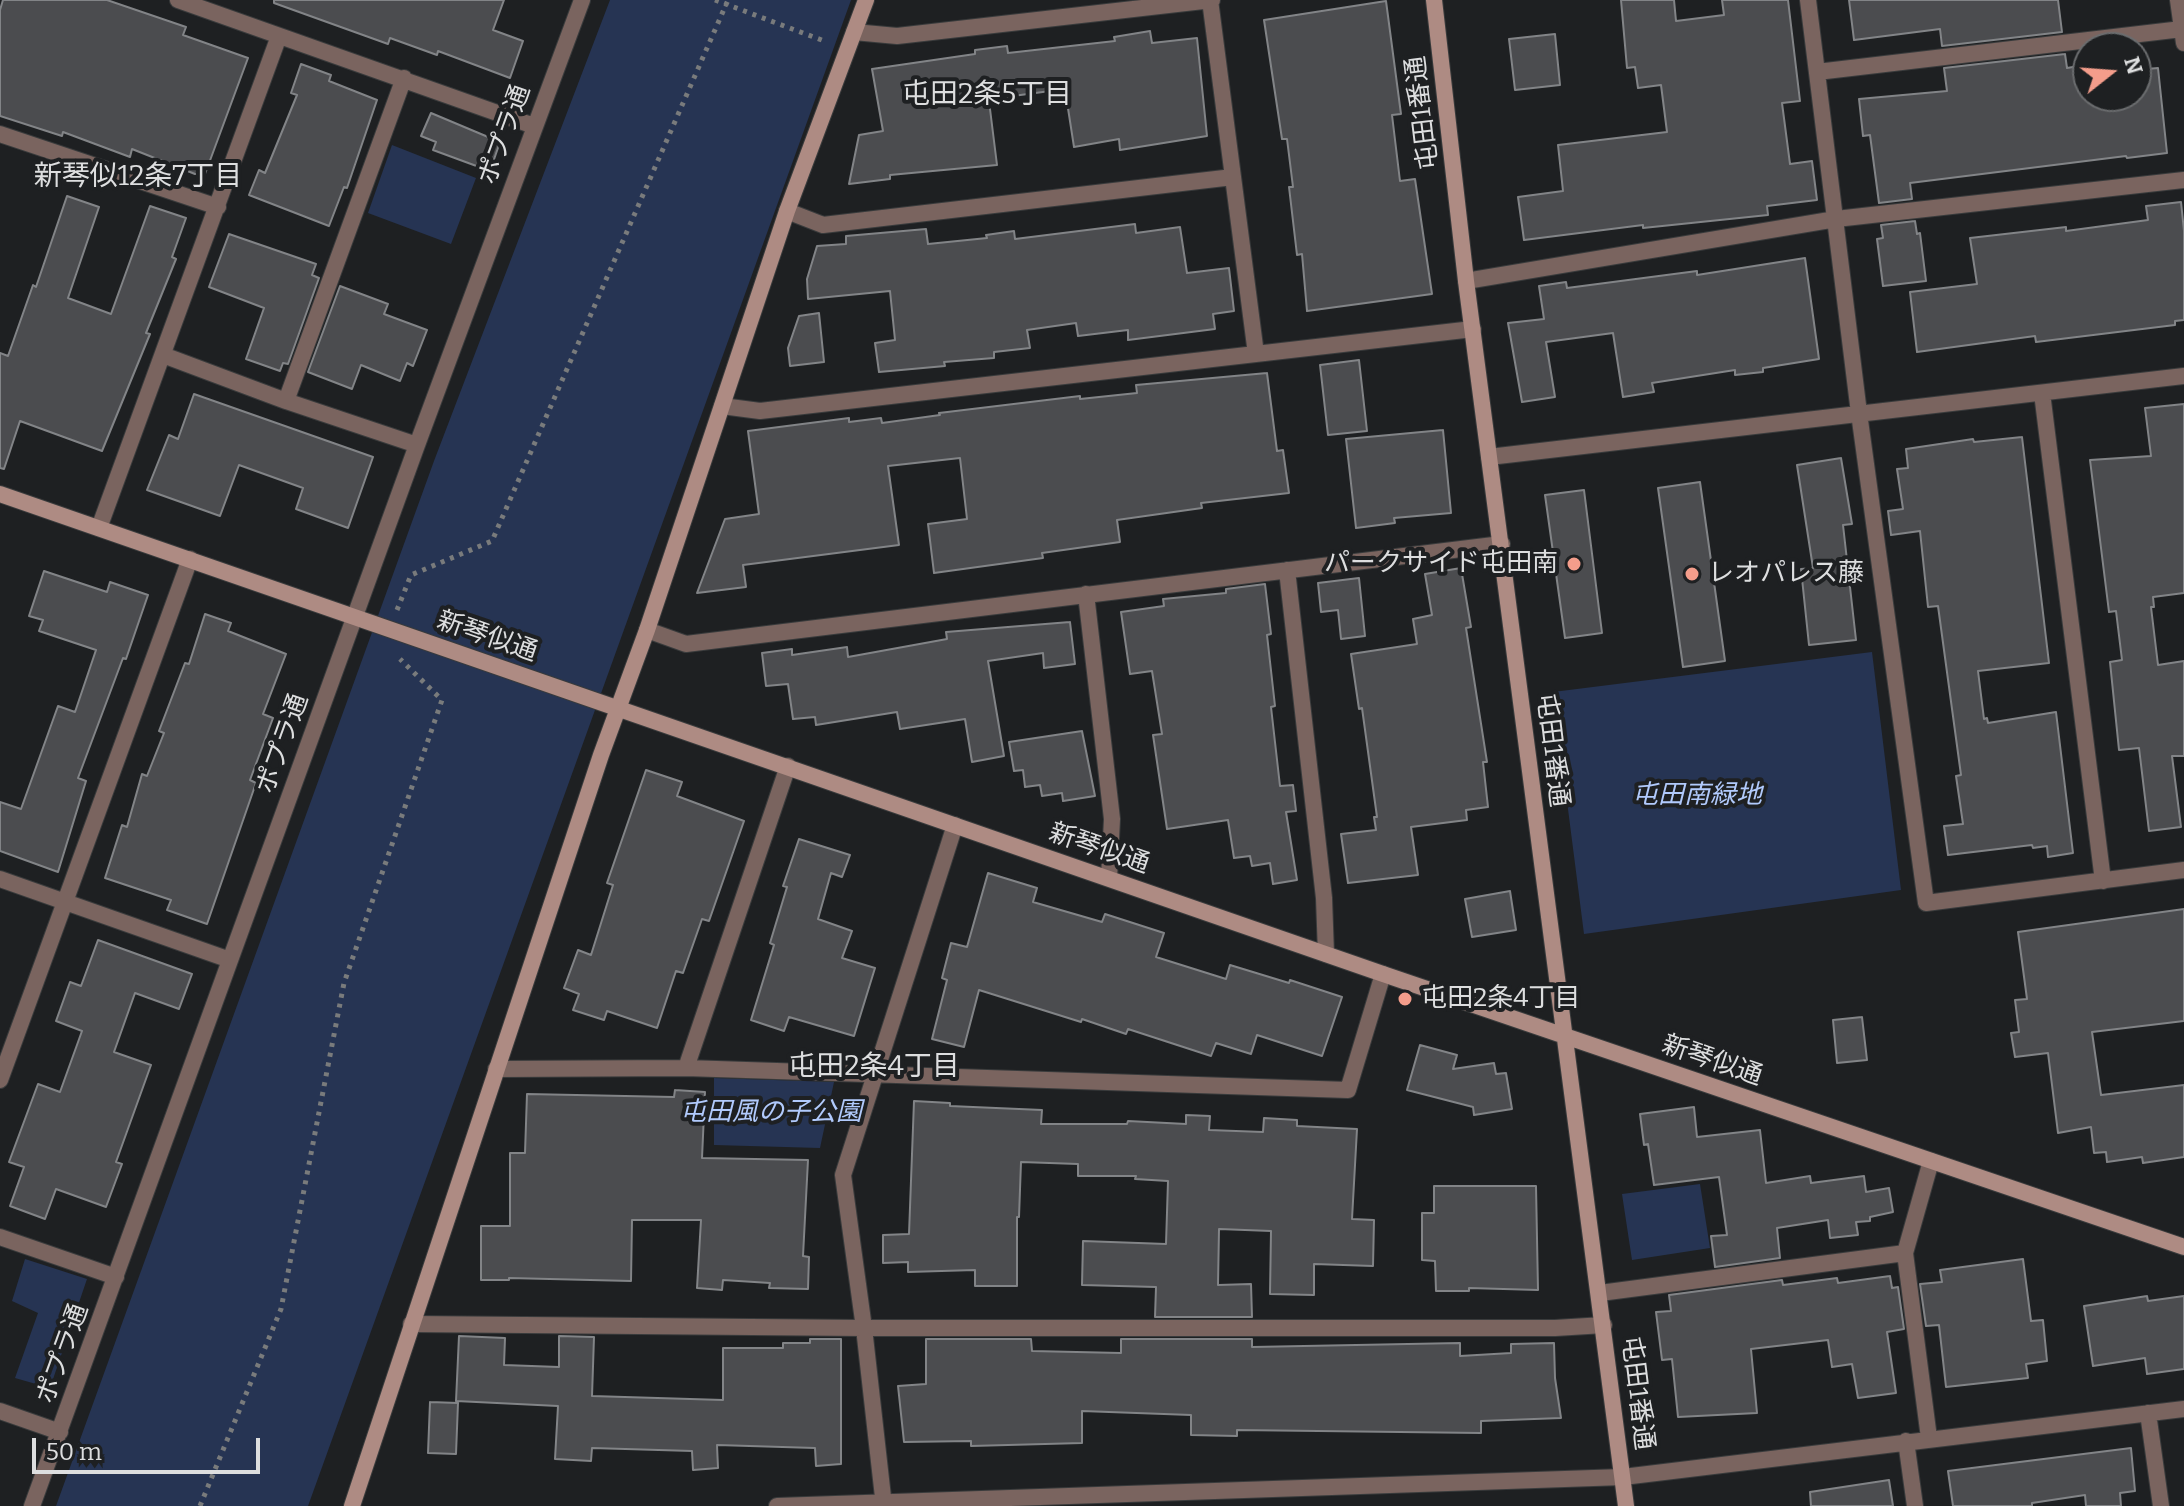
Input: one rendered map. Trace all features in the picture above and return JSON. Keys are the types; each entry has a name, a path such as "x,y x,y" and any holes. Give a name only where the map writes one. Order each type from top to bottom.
{"street":[{"path":"178,0 534,126"},
{"name":"ポプラ通","path":"32,1506 582,0"},
{"path":"352,1506 496,1069 787,211 866,0"},
{"path":"854,32 897,36 1211,0 1256,354"},
{"name":"屯田1番通","path":"1434,0 1466,281 1626,1506"},
{"path":"1808,0 1859,413 1926,903 2184,870"},
{"path":"1817,72 2183,36 2178,0"},
{"path":"99,528 279,36"},
{"path":"286,401 404,78"},
{"path":"0,134 218,207"},
{"path":"787,211 823,225 1233,177"},
{"path":"1466,281 1836,219 2184,180"},
{"path":"722,406 760,411 1473,329"},
{"path":"163,355 417,445"},
{"path":"1489,457 2184,376"},
{"path":"2042,393 2103,881"},
{"name":"新琴似通","path":"0,494 1383,974 2184,1247"},
{"path":"647,630 686,644 1502,544"},
{"path":"0,1080 190,559"},
{"path":"1287,570 1324,898 1326,954"},
{"path":"1086,594 1112,819 1109,878"},
{"path":"686,1068 788,766"},
{"path":"884,1504 843,1175 955,825"},
{"path":"0,879 230,960"},
{"path":"496,1069 686,1068 1348,1090 1383,974"},
{"path":"1929,1438 1905,1253 1931,1161"},
{"path":"0,1237 116,1277"},
{"path":"1600,1293 1905,1253"},
{"path":"411,1324 864,1328 1555,1328 1604,1325"},
{"path":"777,1506 1623,1477 2184,1409"},
{"path":"0,1411 60,1432"},
{"path":"2148,1413 2161,1506"},
{"path":"1906,1441 1915,1506"}],"path":[{"path":"715,0 827,42 854,32"},
{"path":"200,1506 281,1309 344,983 442,700 385,644 390,629 411,575 492,541 727,2"}],"green space":[{"path":"610,0 851,0 308,1506 56,1506 434,461"},
{"path":"392,145 476,178 451,244 368,213"},
{"name":"屯田南緑地","path":"1872,652 1901,890 1584,934 1553,692"},
{"name":"屯田風の子公園","path":"714,1078 834,1082 820,1148 714,1145"},
{"path":"1700,1184 1710,1248 1632,1260 1622,1194"},
{"path":"25,1259 87,1279 50,1388 15,1378 38,1313 12,1301"}],"building":[{"path":"3,0 107,0 186,27 183,35 248,58 205,174 195,174 132,149 130,157 63,132 62,136 0,116 0,10"},
{"path":"274,0 504,0 493,30 523,41 510,78 438,51 437,55 390,38 388,44 274,3"},
{"path":"1621,0 1674,0 1676,21 1724,15 1722,0 1788,0 1800,101 1782,103 1790,164 1812,161 1817,200 1767,206 1768,215 1643,228 1643,225 1524,240 1518,197 1563,191 1558,145 1667,132 1661,85 1638,88 1635,67 1627,68"},
{"path":"1849,0 2058,0 2062,32 1942,46 1940,29 1854,40"},
{"path":"1386,1 1401,114 1392,115 1400,181 1415,179 1432,294 1307,311 1302,254 1297,255 1289,187 1293,187 1287,139 1282,139 1264,20"},
{"path":"1150,31 1152,43 1197,38 1207,136 1120,150 1119,139 1074,147 1065,89 989,101 997,165 890,175 890,179 849,184 859,135 883,131 872,69 975,54 975,50 1007,46 1008,53 1115,41 1114,37"},
{"path":"1555,34 1560,85 1515,90 1509,39"},
{"path":"2065,54 2067,68 2072,67 2072,112 2152,112 2152,69 2158,68 2167,153 1910,183 1912,199 1879,203 1870,135 1863,136 1859,99 1947,91 1944,68"},
{"path":"301,64 331,75 329,81 377,100 347,188 344,187 329,226 249,195 259,170 265,173 297,95 291,93"},
{"path":"431,113 500,142 490,171 433,150 436,142 421,136"},
{"path":"67,196 99,207 68,298 111,314 150,206 186,218 172,257 176,259 146,333 150,334 102,451 20,421 4,469 0,468 0,353 8,356"},
{"path":"2181,202 2184,320 2175,321 2175,325 2036,342 2035,336 1917,352 1910,292 1977,284 1970,238 2066,227 2066,231 2148,220 2146,206"},
{"path":"1915,221 1917,234 1920,233 1926,281 1883,286 1877,239 1883,238 1881,225"},
{"path":"1135,224 1136,233 1180,227 1187,273 1229,268 1234,311 1213,314 1215,329 1128,340 1128,330 1078,336 1076,323 1027,330 1030,348 994,352 994,358 879,372 875,343 895,340 890,291 808,299 807,279 817,246 846,244 846,236 926,229 928,244 987,238 986,235 1014,231 1015,239"},
{"path":"229,234 316,264 312,275 319,278 288,364 283,363 280,371 246,359 264,308 209,287"},
{"path":"1805,258 1819,359 1763,368 1763,372 1735,375 1735,370 1652,383 1654,392 1623,397 1613,333 1546,342 1555,397 1522,402 1508,323 1544,319 1539,286 1566,282 1567,288 1697,271 1697,275"},
{"path":"340,286 388,304 384,314 427,330 413,366 407,363 400,381 361,365 352,389 308,372"},
{"path":"819,313 824,362 790,366 788,348 799,316"},
{"path":"1359,360 1367,431 1328,435 1320,365"},
{"path":"1267,373 1277,451 1283,450 1289,493 1201,503 1202,508 1117,520 1120,542 1042,553 1043,558 934,573 928,524 967,519 960,458 888,466 899,545 743,565 746,587 697,593 725,519 759,514 748,431 849,418 849,422 881,418 882,423 1080,396 1080,399 1137,393 1136,385"},
{"path":"194,394 373,457 348,528 296,509 303,488 239,465 220,516 147,490 169,435 178,439"},
{"path":"2184,404 2184,593 2153,597 2154,607 2151,607 2158,665 2184,661 2184,756 2172,756 2181,827 2149,831 2139,748 2119,750 2110,662 2122,660 2116,611 2109,612 2090,460 2151,456 2145,408"},
{"path":"1443,430 1451,513 1394,518 1395,523 1356,528 1346,439"},
{"path":"2022,437 2049,663 1978,671 1984,719 1987,718 1988,723 2056,712 2073,853 2048,857 2047,846 2033,848 2032,845 1948,855 1944,826 1963,824 1956,776 1961,775 1938,606 1928,607 1920,531 1891,535 1888,511 1903,509 1897,469 1908,468 1906,449 1973,439 1974,442"},
{"path":"1841,458 1852,524 1843,525 1856,640 1809,645 1801,569 1813,568 1797,465"},
{"name":"レオパレス藤","path":"1700,482 1725,661 1683,667 1658,488"},
{"name":"パークサイド屯田南","path":"1584,490 1602,633 1565,638 1545,495"},
{"path":"1461,568 1471,627 1466,628 1487,762 1483,762 1488,807 1466,810 1467,820 1411,827 1418,875 1348,883 1341,834 1376,830 1374,817 1377,817 1351,654 1417,644 1413,619 1432,615 1425,574"},
{"path":"44,571 107,592 110,582 148,595 78,778 86,781 58,872 0,851 0,802 21,809 58,706 75,712 96,650 39,631 43,620 29,616"},
{"path":"1359,578 1365,636 1341,639 1338,610 1321,612 1318,583"},
{"path":"1265,584 1275,706 1271,707 1280,786 1293,785 1296,811 1286,812 1297,880 1273,884 1270,863 1252,866 1250,856 1234,858 1228,820 1167,829 1153,735 1162,734 1152,671 1130,674 1121,612 1164,606 1163,599 1226,593 1226,589"},
{"path":"205,614 231,623 228,631 286,654 263,714 273,718 250,780 256,783 207,924 167,910 171,900 105,878 122,825 127,827 142,774 147,776 164,733 159,731 185,663 189,664"},
{"path":"1070,622 1075,664 1044,668 1043,653 988,661 1004,756 972,762 965,719 900,729 897,712 816,725 815,717 793,719 788,684 766,686 762,653 792,649 792,655 847,647 848,657 947,639 946,632"},
{"path":"1082,731 1095,796 1063,801 1062,793 1042,796 1040,785 1025,787 1023,770 1014,771 1009,742"},
{"path":"646,770 682,782 677,796 744,821 709,921 702,919 683,973 676,971 657,1028 607,1011 604,1020 573,1010 579,994 564,988 578,950 591,955 613,885 607,883"},
{"path":"799,839 850,855 842,877 831,873 818,919 852,931 842,958 875,968 854,1036 789,1017 784,1031 751,1020 774,945 770,943 787,887 783,886"},
{"path":"988,873 1037,888 1033,902 1102,922 1105,914 1164,933 1156,957 1226,979 1230,965 1342,997 1322,1056 1257,1035 1251,1054 1216,1043 1211,1056 1128,1029 1126,1034 979,990 964,1047 932,1039 947,980 942,978 951,943 967,947"},
{"path":"1510,891 1516,930 1472,937 1465,899"},
{"path":"2184,909 2184,1021 2092,1032 2101,1095 2184,1085 2184,1157 2143,1163 2142,1157 2107,1162 2106,1152 2094,1153 2091,1127 2058,1133 2048,1053 2015,1057 2011,1033 2019,1032 2015,1000 2027,999 2018,932"},
{"path":"98,940 192,974 179,1009 135,993 114,1052 151,1065 116,1162 122,1164 106,1207 56,1189 45,1219 10,1206 24,1167 9,1162 38,1084 60,1092 82,1031 56,1021 70,982 81,986"},
{"path":"1862,1017 1867,1060 1837,1063 1833,1020"},
{"path":"1420,1045 1457,1055 1453,1069 1494,1063 1496,1074 1506,1073 1512,1109 1474,1115 1473,1107 1407,1090"},
{"path":"675,1090 705,1092 702,1158 808,1160 803,1256 809,1257 808,1289 769,1288 770,1283 723,1280 722,1290 697,1288 701,1220 632,1220 631,1281 481,1280 481,1226 510,1226 510,1153 525,1153 527,1094 674,1097"},
{"path":"914,1101 950,1103 950,1106 1042,1110 1041,1124 1127,1124 1128,1121 1186,1124 1186,1115 1210,1116 1209,1130 1263,1132 1264,1118 1297,1120 1297,1126 1357,1129 1352,1219 1374,1220 1373,1266 1314,1264 1314,1295 1270,1294 1271,1231 1219,1229 1218,1285 1251,1284 1252,1317 1155,1317 1156,1287 1082,1285 1083,1241 1166,1244 1168,1181 1135,1179 1136,1176 1078,1176 1078,1164 1021,1162 1017,1286 975,1286 975,1270 908,1272 908,1262 883,1263 883,1235 909,1234"},
{"path":"1694,1107 1697,1137 1760,1130 1766,1183 1810,1176 1811,1183 1864,1176 1866,1192 1889,1188 1893,1212 1870,1217 1870,1221 1856,1222 1858,1235 1830,1238 1828,1220 1777,1228 1780,1258 1715,1267 1711,1236 1727,1235 1719,1177 1654,1185 1648,1144 1644,1145 1640,1114"},
{"path":"1434,1186 1536,1186 1538,1290 1469,1288 1469,1291 1436,1291 1435,1261 1422,1260 1422,1213 1434,1213"},
{"path":"2023,1259 2031,1321 2043,1320 2047,1361 2026,1364 2028,1378 1946,1387 1939,1325 1926,1326 1920,1284 1942,1282 1940,1270"},
{"path":"1890,1276 1892,1288 1898,1287 1904,1329 1887,1332 1896,1393 1858,1398 1852,1364 1832,1367 1828,1340 1751,1349 1757,1413 1678,1417 1672,1359 1662,1360 1656,1312 1671,1311 1669,1295 1782,1280 1783,1285 1837,1278 1838,1283"},
{"path":"2147,1296 2148,1301 2184,1296 2184,1369 2147,1374 2145,1358 2093,1366 2084,1306"},
{"path":"459,1336 505,1338 504,1365 559,1367 559,1336 594,1337 592,1396 723,1400 723,1348 783,1348 783,1343 841,1339 841,1464 816,1466 815,1448 717,1445 718,1468 693,1470 692,1451 592,1448 591,1461 555,1459 558,1406 456,1401"},
{"path":"926,1339 1031,1339 1032,1351 1121,1353 1121,1339 1252,1339 1252,1347 1460,1343 1460,1356 1511,1353 1511,1344 1554,1343 1561,1418 1481,1421 1481,1433 1237,1430 1237,1436 1191,1435 1191,1415 1082,1411 1082,1443 971,1446 971,1441 904,1442 898,1386 926,1384"},
{"path":"430,1402 458,1403 456,1454 428,1453"},
{"path":"2131,1448 2135,1491 2120,1493 2121,1506 2086,1506 2085,1495 2032,1503 2032,1506 1953,1506 1948,1471"},
{"path":"1889,1480 1893,1506 1811,1506 1810,1492"}],"place":[{"name":"パークサイド屯田南","path":"1574,564"},
{"name":"レオパレス藤","path":"1692,574"},
{"name":"屯田2条4丁目","path":"1405,999"}],"district":[{"name":"屯田2条5丁目","path":"987,95"},
{"name":"新琴似12条7丁目","path":"138,177"},
{"name":"屯田2条4丁目","path":"874,1067"}]}
